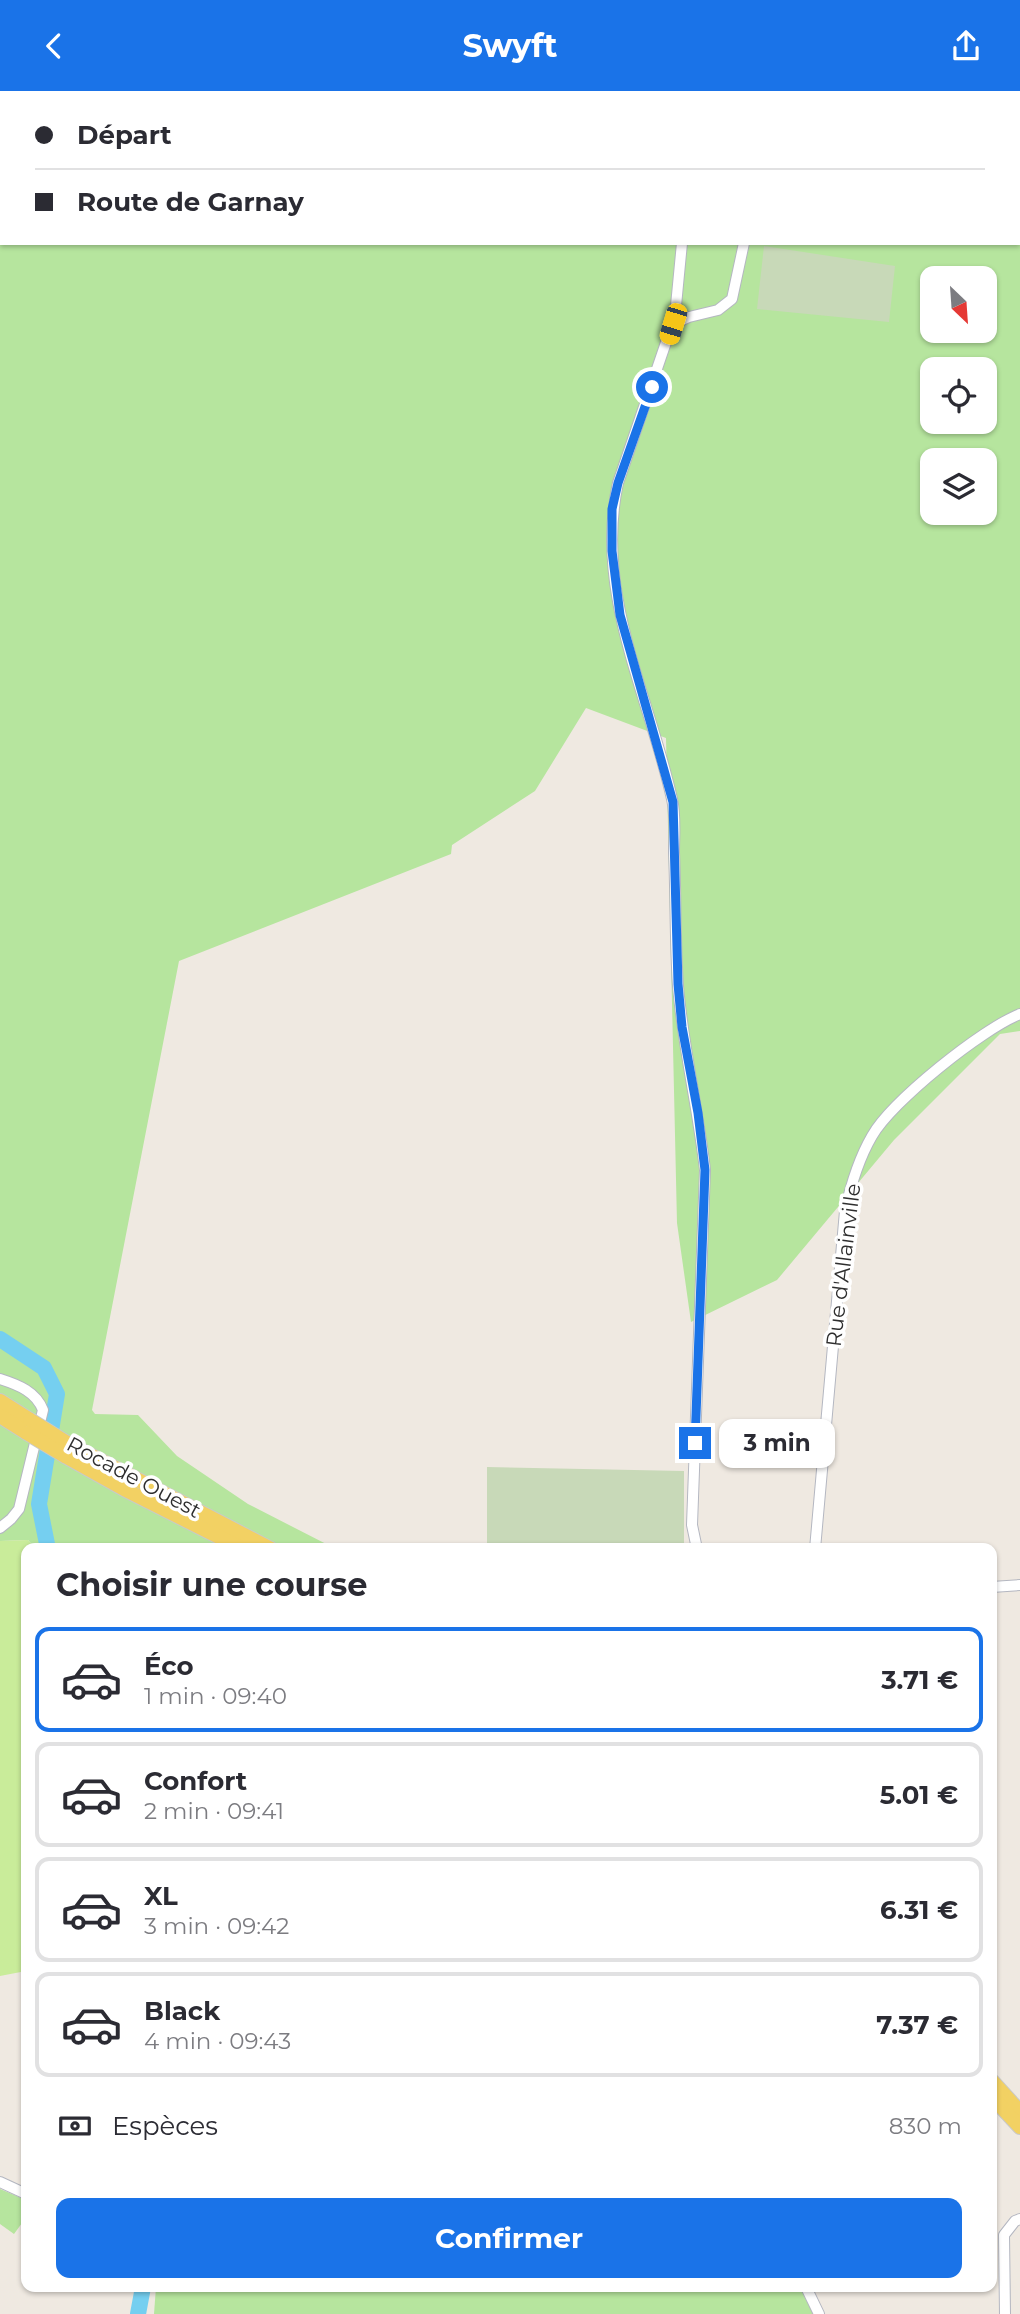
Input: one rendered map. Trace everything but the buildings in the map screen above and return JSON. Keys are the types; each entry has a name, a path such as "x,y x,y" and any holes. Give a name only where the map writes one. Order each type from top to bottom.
{"main road":[{"name":"Rocade Ouest","path":"0,1401 29,1427"},
{"name":"Rocade Ouest","path":"0,1416 29,1427 124,1489 231,1543"},
{"name":"Rocade Ouest","path":"66,1449 259,1543"},
{"path":"997,2087 1020,2112"},
{"path":"997,2102 1020,2127"}],"street":[{"path":"682,245 673,324 618,483 612,509 612,551 620,615 673,802 678,984 682,1027 698,1113 705,1170 692,1525 696,1543"},
{"path":"673,324 718,310 732,299 744,245"},
{"name":"Rue d'Allainville","path":"816,1543 845,1211 854,1171 873,1134 895,1106 983,1033 1020,1014"},
{"path":"0,1528 11,1520 19,1509 43,1410 39,1399 33,1393 3,1380"},
{"path":"997,1587 1020,1585"},
{"path":"0,2182 21,2191"},
{"path":"1004,2314 1004,2235 1015,2221 1020,2220"},
{"path":"808,2292 819,2314"}],"green space":[{"path":"0,245 1020,245 1020,1031 1000,1034 894,1140 777,1280 691,1322 677,1223 666,738 586,708 535,791 452,845 451,854 179,961 92,1410 95,1414 138,1415 177,1456 248,1504 324,1543 31,1543 28,1540 0,1541"},
{"path":"764,246 895,266 889,322 757,309"},
{"path":"487,1467 684,1471 684,1543 487,1543"},
{"path":"28,1540 31,1543 21,1543 21,1972 0,1976 0,1541"},
{"path":"0,2189 21,2198 21,2224 14,2234 0,2224"},
{"path":"156,2292 813,2292 824,2314 154,2314"}],"waterway":[{"path":"0,1339 44,1368 57,1394 39,1504 47,1543"},
{"path":"138,2314 142,2292"}],"route":[{"path":"652,387 618,483 612,509 612,551 620,615 673,802 678,984 682,1027 698,1113 705,1170 695,1443"}]}
